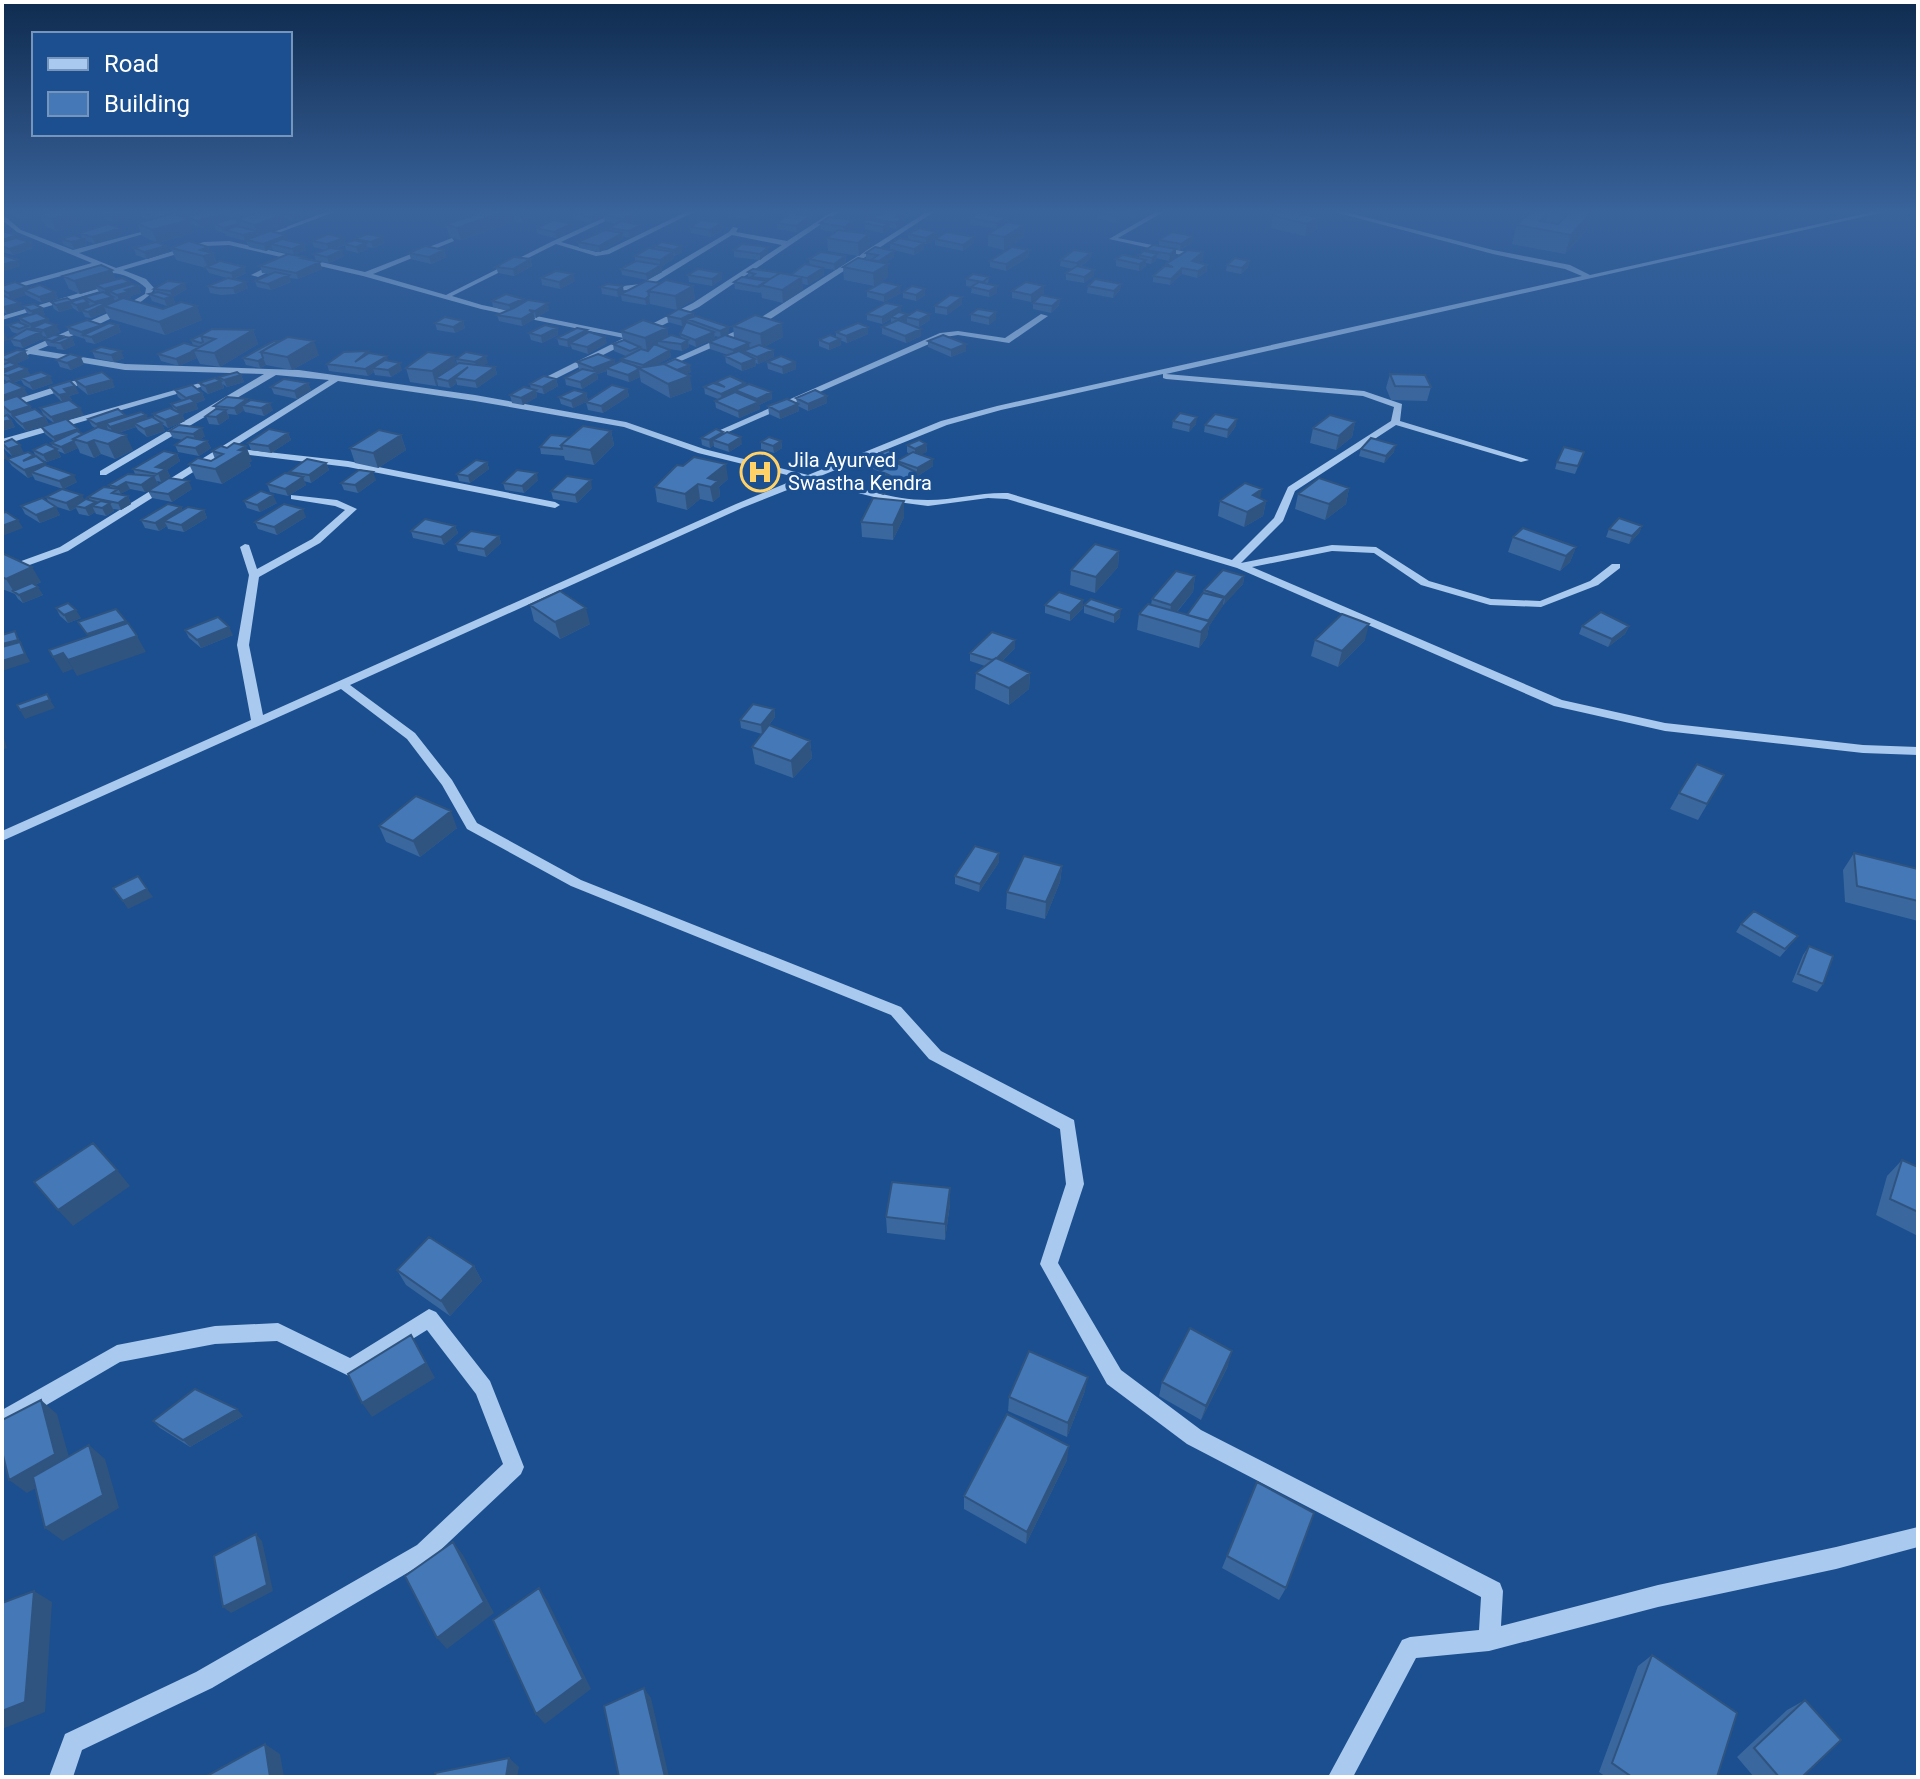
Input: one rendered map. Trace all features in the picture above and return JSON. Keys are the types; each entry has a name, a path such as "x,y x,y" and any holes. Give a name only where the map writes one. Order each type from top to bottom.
{"street":[{"path":"2,318 88,293"},
{"path":"2,363 149,293"},
{"path":"441,293 481,307 629,337"},
{"path":"449,295 453,293"},
{"path":"529,389 714,293"},
{"path":"671,362 752,327 805,293"},
{"path":"2,836 804,479 944,423 1517,293"},
{"path":"689,446 943,335 958,333 1006,341 1044,316"},
{"path":"27,351 125,367 277,371 626,425 804,479 890,498 928,503 988,495 1008,496 1237,565 1558,703 1665,727 1863,749 1918,751"},
{"path":"2,407 125,367"},
{"path":"2,442 260,369"},
{"path":"103,473 277,371"},
{"path":"1151,374 1364,394 1399,406 1395,422 1291,489 1279,519 1237,565"},
{"path":"2,572 64,549 335,380"},
{"path":"500,404 515,397"},
{"path":"1395,422 1524,460"},
{"path":"225,451 348,464 555,505"},
{"path":"254,575 316,541 352,509 337,503 294,497"},
{"path":"245,547 254,575 243,645 258,722"},
{"path":"1237,565 1332,548 1376,550 1425,583 1490,602 1541,604 1594,583 1616,566"},
{"path":"342,684 411,736 447,783 472,826 576,883 896,1011 935,1055 1068,1125 1075,1184 1049,1264 1114,1377 1194,1437 1492,1591 1489,1640"},
{"path":"2,1421 117,1354 215,1335 278,1332 351,1368 429,1318 483,1388 514,1467 424,1552 204,1680 73,1742 61,1777"},
{"path":"1340,1777 1410,1648 1489,1640 1658,1596 1918,1537"}],"building":[{"path":"30,293 52,293 39,297"},
{"path":"105,293 113,297 94,302 84,297"},
{"path":"162,293 172,296 164,299 149,294"},
{"path":"648,293 649,296 645,299 621,294"},
{"path":"506,294 523,299 509,305 492,301"},
{"path":"2,295 20,303 2,307"},
{"path":"950,295 962,297 947,308 935,306"},
{"path":"1041,295 1060,299 1052,306 1033,303"},
{"path":"67,298 72,301 56,305 51,302"},
{"path":"83,298 88,302 76,305 70,302"},
{"path":"123,298 163,309 181,302 197,306 159,322 104,306"},
{"path":"528,300 548,303 535,311 529,310 533,312 521,319 497,315 514,308"},
{"path":"107,303 88,312 81,310"},
{"path":"886,303 901,306 882,317 867,314"},
{"path":"34,304 42,308 31,311 23,306"},
{"path":"679,309 693,313 681,319 667,316"},
{"path":"978,309 996,312 989,318 971,314"},
{"path":"917,310 930,314 919,320 906,317"},
{"path":"899,312 907,314 898,319 891,317"},
{"path":"37,313 48,319 30,324 19,318"},
{"path":"755,315 782,323 760,334 733,326"},
{"path":"696,316 729,327 720,331 687,319"},
{"path":"445,317 463,321 453,327 435,323"},
{"path":"87,320 102,325 81,332 67,327"},
{"path":"643,320 667,328 645,338 621,331"},
{"path":"898,320 921,329 905,336 882,327"},
{"path":"18,322 28,326 19,329 8,325"},
{"path":"45,322 56,325 43,330 32,328"},
{"path":"686,322 714,332 695,340 680,334"},
{"path":"109,323 118,325 91,337 83,335"},
{"path":"858,323 868,327 846,336 836,332"},
{"path":"545,325 557,328 541,336 529,333"},
{"path":"577,328 587,330 567,340 557,338"},
{"path":"27,329 41,332 20,341 10,339"},
{"path":"212,329 253,330 214,353 194,350 215,339 200,336"},
{"path":"589,332 605,337 587,347 570,343"},
{"path":"201,335 201,343 191,340"},
{"path":"671,335 688,340 681,344 658,341"},
{"path":"725,335 749,343 733,350 709,342"},
{"path":"830,335 840,339 829,344 819,340"},
{"path":"943,335 966,344 951,350 928,341"},
{"path":"62,336 52,341 44,339"},
{"path":"65,337 72,338 60,343 53,342"},
{"path":"288,337 314,341 287,357 261,352"},
{"path":"624,340 640,347 630,351 613,344"},
{"path":"279,341 261,352 263,358 258,361 243,358"},
{"path":"184,343 199,347 176,359 158,354"},
{"path":"654,344 670,350 643,365 621,359 641,349 648,351"},
{"path":"759,345 773,350 757,357 743,351"},
{"path":"101,347 121,351 111,355 92,351"},
{"path":"17,350 25,351 7,360 2,359 2,356"},
{"path":"368,351 355,362 369,353 387,356 365,369 327,364 344,352"},
{"path":"739,351 755,359 741,364 725,356"},
{"path":"428,352 454,356 432,371 406,368"},
{"path":"466,352 486,356 475,362 456,359"},
{"path":"70,354 81,357 67,363 57,360"},
{"path":"598,354 614,360 593,368 577,362"},
{"path":"781,356 795,362 782,367 767,362"},
{"path":"675,359 690,365 677,370 664,364"},
{"path":"385,360 400,363 388,370 373,368"},
{"path":"621,361 641,368 628,375 606,368"},
{"path":"10,362 17,365 2,370 2,365"},
{"path":"459,363 495,367 475,381 455,378 468,367 448,381 436,378"},
{"path":"664,364 690,376 668,384 638,368"},
{"path":"19,366 27,369 8,376 2,374 2,373"},
{"path":"582,369 597,372 580,382 565,378"},
{"path":"41,372 50,376 29,383 21,378"},
{"path":"102,372 112,380 85,387 75,380"},
{"path":"237,372 241,375 224,380 219,377"},
{"path":"1390,374 1425,375 1431,387 1395,386"},
{"path":"544,376 556,379 542,387 530,384"},
{"path":"730,376 745,383 721,394 704,387 713,383 725,387 716,382"},
{"path":"215,378 221,381 205,386 199,383"},
{"path":"284,379 308,383 294,391 271,387"},
{"path":"9,381 24,388 2,396 2,384"},
{"path":"70,381 75,386 64,389 68,393 59,395 50,387"},
{"path":"749,384 771,392 757,399 735,390"},
{"path":"192,385 202,393 186,398 175,390"},
{"path":"612,385 627,389 601,406 586,402"},
{"path":"524,387 536,390 521,398 510,395"},
{"path":"574,390 586,393 571,401 559,397"},
{"path":"815,390 827,396 808,404 796,398"},
{"path":"735,392 759,402 738,411 715,401"},
{"path":"17,396 30,406 10,412 2,405 2,401"},
{"path":"227,397 247,399 234,408 214,406"},
{"path":"190,398 195,402 176,408 171,404"},
{"path":"787,399 798,404 779,412 768,406"},
{"path":"69,400 80,408 51,417 40,408"},
{"path":"251,400 270,403 261,408 242,405"},
{"path":"170,408 182,414 165,420 153,414"},
{"path":"35,409 45,417 22,424 13,416"},
{"path":"118,409 125,415 96,424 88,419"},
{"path":"216,409 226,410 216,417 206,416"},
{"path":"141,412 146,415 110,427 106,423"},
{"path":"1180,413 1197,417 1190,425 1173,421"},
{"path":"1215,414 1237,419 1228,430 1205,425"},
{"path":"1330,415 1355,422 1339,436 1313,428"},
{"path":"152,417 162,423 144,429 134,423"},
{"path":"66,419 78,429 53,437 41,427"},
{"path":"179,425 202,428 193,434 169,431"},
{"path":"583,426 611,431 590,450 561,445"},
{"path":"98,427 126,435 108,444 73,439"},
{"path":"269,429 288,433 268,446 248,443"},
{"path":"716,429 723,432 709,440 701,438"},
{"path":"379,430 401,435 373,453 350,448"},
{"path":"77,431 83,434 61,447 51,443"},
{"path":"727,432 741,437 728,445 713,440"},
{"path":"551,435 570,437 561,445 562,449 540,447"},
{"path":"187,437 207,441 195,448 175,445"},
{"path":"769,437 781,441 773,446 761,442"},
{"path":"1371,438 1396,445 1386,456 1361,449"},
{"path":"12,439 20,445 8,449 2,443"},
{"path":"919,440 926,444 915,449 907,445"},
{"path":"234,443 246,446 239,450 245,451 215,469 189,464 198,458 211,461 223,454 212,451"},
{"path":"46,444 57,449 43,455 33,450"},
{"path":"1564,447 1584,452 1578,466 1557,462"},
{"path":"889,450 897,454 888,458 880,453"},
{"path":"164,451 177,454 156,467 166,469 157,474 133,469"},
{"path":"28,452 34,455 23,461 36,456 45,463 24,470 7,459"},
{"path":"913,452 933,459 917,468 897,461"},
{"path":"882,456 894,461 884,466 872,462"},
{"path":"694,457 726,464 708,478 718,481 711,487 698,484 685,494 655,487 677,465 683,466"},
{"path":"307,459 326,463 309,475 289,472"},
{"path":"476,460 487,462 468,476 457,474"},
{"path":"897,463 918,473 901,481 880,471"},
{"path":"45,465 74,475 59,481 31,472"},
{"path":"359,470 373,472 355,485 341,483"},
{"path":"517,470 537,473 522,486 503,483"},
{"path":"285,473 303,477 285,489 267,484"},
{"path":"128,474 154,476 141,485 126,482 117,487 109,485"},
{"path":"567,476 591,480 575,495 551,491"},
{"path":"885,476 895,480 882,488 872,484"},
{"path":"169,478 189,481 168,494 148,491"},
{"path":"1319,478 1349,488 1329,504 1298,494"},
{"path":"1245,483 1262,489 1253,495 1266,501 1247,512 1220,501"},
{"path":"104,487 118,489 112,493 128,496 118,503 88,497"},
{"path":"62,489 82,495 66,503 46,497"},
{"path":"261,491 273,495 257,505 244,501"},
{"path":"42,498 56,507 36,515 21,506"},
{"path":"873,498 904,501 893,525 861,522"},
{"path":"86,499 96,502 85,508 75,506"},
{"path":"101,501 110,503 102,508 92,506"},
{"path":"168,504 181,507 155,523 141,520"},
{"path":"284,504 303,509 274,527 255,522"},
{"path":"188,507 204,510 181,525 164,521"},
{"path":"6,512 18,520 2,526 2,513"},
{"path":"1619,518 1642,526 1632,536 1609,529"},
{"path":"425,519 455,526 441,537 411,531"},
{"path":"1523,528 1576,547 1566,556 1513,537"},
{"path":"471,531 499,536 484,549 456,544"},
{"path":"1095,544 1119,551 1096,577 1071,570"},
{"path":"4,554 32,567 6,579 2,577"},
{"path":"1223,570 1244,576 1225,597 1204,590"},
{"path":"1176,571 1195,576 1171,605 1152,599"},
{"path":"32,583 38,587 19,595 13,591"},
{"path":"560,591 586,608 555,622 530,605"},
{"path":"1059,592 1083,600 1070,613 1045,605"},
{"path":"1203,593 1224,598 1208,621 1187,615"},
{"path":"1091,599 1121,609 1114,615 1084,605"},
{"path":"68,603 76,610 64,615 56,608"},
{"path":"1148,604 1210,621 1201,632 1139,614"},
{"path":"116,609 126,621 87,634 78,622"},
{"path":"1601,612 1629,626 1612,639 1582,626"},
{"path":"1342,614 1369,624 1342,651 1315,640"},
{"path":"218,617 229,627 197,640 185,630"},
{"path":"128,623 137,636 68,660 63,653 53,657 49,650"},
{"path":"15,631 18,640 2,644 2,635"},
{"path":"992,632 1015,640 992,660 970,653"},
{"path":"20,642 25,654 2,661 2,647"},
{"path":"996,658 1030,673 1009,688 976,673"},
{"path":"47,694 50,700 20,710 17,705"},
{"path":"753,704 774,709 761,725 740,720"},
{"path":"769,725 810,741 791,761 752,747"},
{"path":"1697,764 1724,775 1707,804 1679,793"},
{"path":"416,796 451,811 413,841 379,826"},
{"path":"975,846 999,853 980,884 955,876"},
{"path":"1854,853 1918,869 1918,901 1857,886"},
{"path":"1024,856 1062,866 1046,902 1007,892"},
{"path":"138,876 147,889 123,901 113,888"},
{"path":"1754,911 1798,936 1785,949 1741,924"},
{"path":"1809,946 1833,956 1823,984 1798,974"},
{"path":"93,1143 117,1170 58,1210 34,1182"},
{"path":"1902,1160 1918,1167 1918,1212 1890,1199"},
{"path":"892,1182 950,1188 945,1224 886,1217"},
{"path":"429,1237 474,1266 441,1301 397,1270"},
{"path":"1190,1328 1232,1351 1206,1406 1162,1382"},
{"path":"411,1335 426,1363 362,1403 348,1374"},
{"path":"1029,1351 1088,1377 1068,1423 1009,1397"},
{"path":"195,1389 237,1409 183,1440 153,1421"},
{"path":"41,1400 55,1454 9,1480 2,1451 2,1420"},
{"path":"1007,1414 1069,1446 1027,1532 964,1496"},
{"path":"89,1445 103,1495 45,1528 33,1477"},
{"path":"1257,1482 1314,1513 1286,1588 1227,1556"},
{"path":"256,1534 267,1585 223,1607 214,1556"},
{"path":"453,1542 484,1602 437,1638 405,1576"},
{"path":"539,1588 583,1679 536,1714 493,1620"},
{"path":"34,1591 25,1702 2,1711 2,1603"},
{"path":"1652,1655 1737,1713 1717,1777 1632,1777 1612,1763"},
{"path":"644,1688 665,1777 619,1777 604,1706"},
{"path":"1805,1700 1841,1740 1802,1777 1779,1777 1754,1748"},
{"path":"265,1744 270,1777 205,1777"},
{"path":"509,1758 506,1777 436,1777 435,1773"}],"place":[{"name":"Jila Ayurved Swastha Kendra","path":"760,472"}]}
